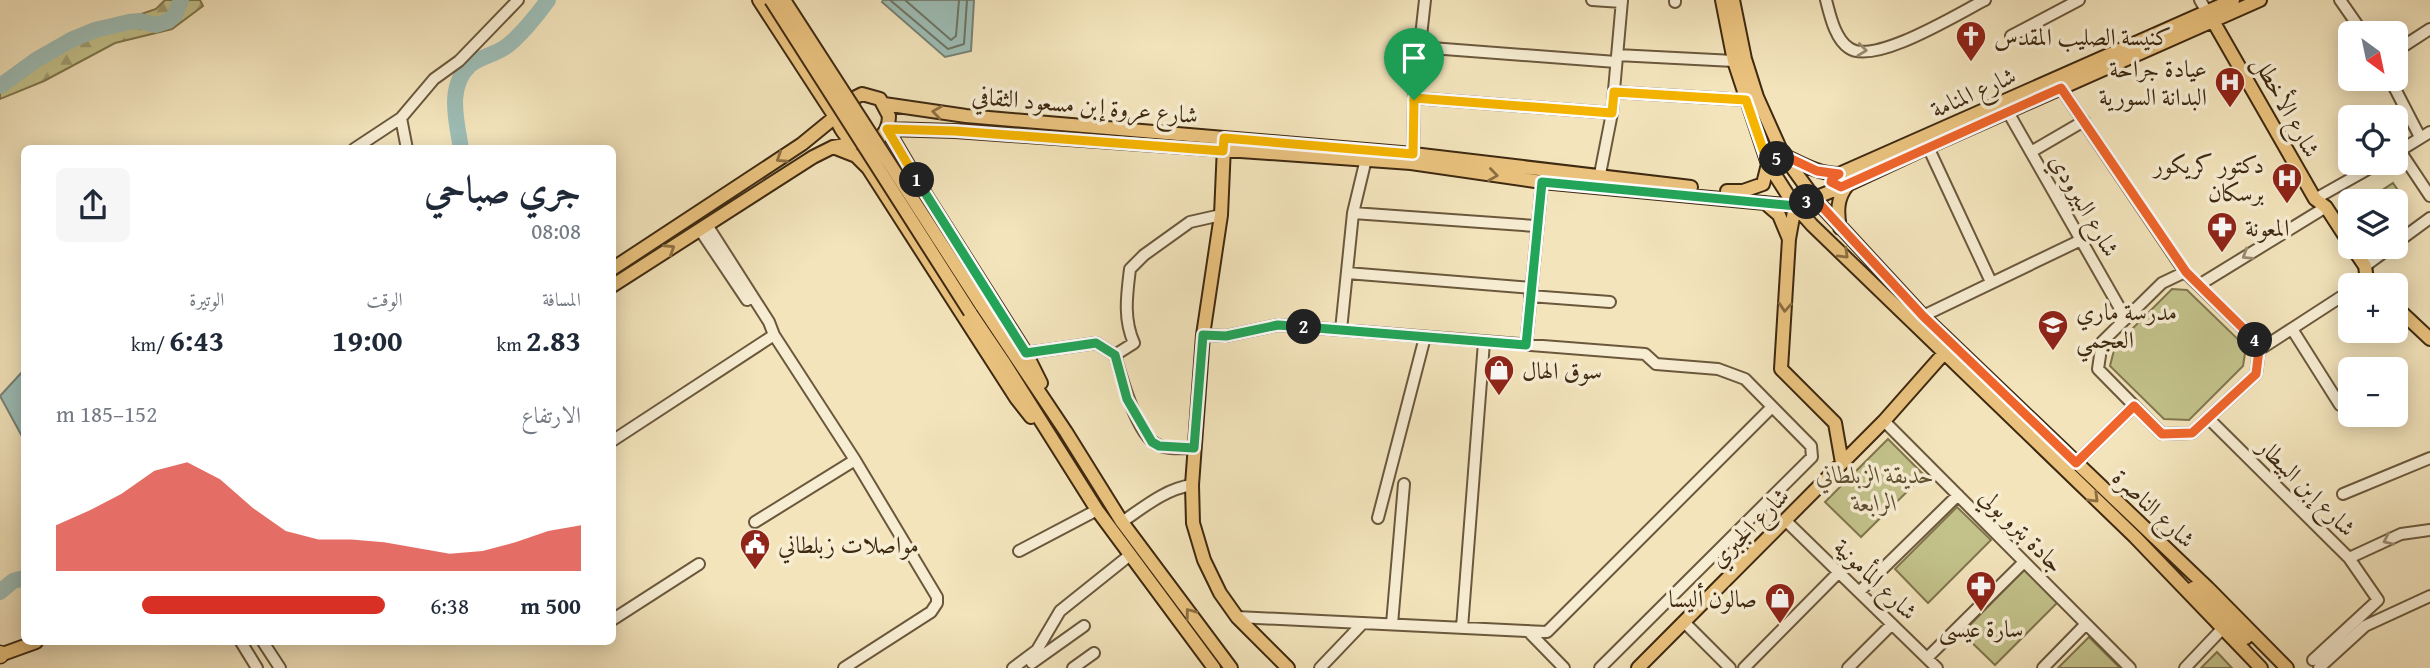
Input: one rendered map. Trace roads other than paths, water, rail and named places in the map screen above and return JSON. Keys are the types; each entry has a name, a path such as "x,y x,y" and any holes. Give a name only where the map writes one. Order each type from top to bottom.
{"main road":[{"path":"760,0 845,135 857,143"},
{"path":"771,0 975,309 1066,432 1122,522 1231,668"},
{"path":"784,0 1097,510 1214,668"},
{"name":"شارع الناصرة","path":"1722,0 1734,61 1768,164 1796,206 1812,225 2135,537 2261,668"},
{"name":"شارع الناصرة","path":"1733,0 1745,59 1757,97 1783,155 1815,199 1923,316 2208,588 2287,668"},
{"name":"شارع المنامة","path":"1843,182 2008,112 2183,33 2233,0"},
{"name":"شارع المنامة","path":"1815,199 1843,182 2210,16 2260,0"},
{"name":"شارع الأخطل","path":"2210,16 2321,203 2338,227"},
{"path":"2183,33 2203,33 2226,40"},
{"path":"616,266 802,144 835,117 846,102 856,95 869,94 884,104 889,116 887,129 875,142 833,147 813,156 616,283"},
{"name":"شارع عروة إبن مسعود الثقافي","path":"884,104 1224,145 1411,163 1542,182 1796,206 1815,199"},
{"path":"887,129 926,197 1026,353 1066,432"},
{"name":"شارع عروة إبن مسعود الثقافي","path":"887,129 1413,154 1600,174 1731,192 1763,184 1768,164"},
{"path":"905,158 906,143 915,130"},
{"path":"1224,145 1221,215 1203,335 1194,448 1194,523 1204,560 1220,593 1237,617 1288,668"},
{"path":"833,147 856,156 868,168 1016,398 1069,463"},
{"path":"1768,164 1783,155 1843,182 1839,203 1840,228"},
{"path":"1762,201 1779,215 1789,239"},
{"path":"1796,206 1789,239 1781,369 1835,422 1842,463"},
{"name":"شارع الأخطل","path":"2360,259 2365,273"},
{"path":"2408,317 2429,335"},
{"name":"شارع الجبري","path":"1638,668 1884,421 1945,352"},
{"path":"2135,537 2173,569 2275,668"},
{"path":"0,655 28,645"}],"street":[{"path":"360,145 401,118 434,79 459,61 518,0"},
{"path":"472,46 527,0"},
{"path":"1413,154 1414,98 1424,0"},
{"path":"1592,0 1622,1 1612,113 1600,174"},
{"path":"1826,0 1832,25 1849,49 1868,53 1892,47 1985,0"},
{"path":"2011,36 2079,0"},
{"path":"2200,0 2210,16"},
{"path":"2340,0 2355,21"},
{"path":"2408,43 2430,29"},
{"path":"1418,47 1617,58 1734,61"},
{"path":"2061,88 2186,272 2257,342 2259,350 2256,374 2192,433 2162,434 2098,369 2102,342 2162,283 2186,272"},
{"path":"2398,91 2425,135 2408,146"},
{"path":"1614,92 1746,100"},
{"path":"1414,98 1612,113"},
{"name":"شارع البيرودي","path":"2008,112 2126,319"},
{"path":"401,118 406,145"},
{"path":"2031,152 2084,121"},
{"path":"1928,147 1991,282"},
{"path":"1341,330 1353,212 1366,159"},
{"path":"2408,166 2430,196"},
{"path":"2199,285 2362,175"},
{"path":"1526,345 1542,182"},
{"path":"1353,212 1536,226"},
{"path":"1115,355 1134,343 1128,330 1127,316 1130,269 1144,255 1190,222 1221,215"},
{"path":"2408,234 2430,218"},
{"path":"704,227 764,325 774,335 855,460 935,592 937,603 931,612 844,668"},
{"path":"1923,316 2081,240"},
{"path":"2365,266 2375,259"},
{"path":"1347,273 1610,302"},
{"path":"2259,350 2338,299"},
{"path":"1203,335 1226,336 1278,325 1645,354 1656,364 1718,369 1745,379 1811,446 1812,457 1601,668"},
{"path":"2292,329 2338,402"},
{"path":"616,437 774,335"},
{"path":"1378,518 1424,337"},
{"path":"1462,628 1484,342"},
{"path":"1026,353 1096,343 1115,355 1127,399 1152,442 1159,446 1194,448"},
{"path":"2076,463 2134,406"},
{"path":"1237,617 1547,632 1772,407"},
{"name":"شارع إبن البيطار","path":"2208,418 2349,558 2378,600 2316,664"},
{"name":"جادة بترو بولي","path":"1884,421 2130,668"},
{"path":"2343,494 2430,458"},
{"path":"755,522 855,460"},
{"path":"1392,624 1404,484"},
{"path":"1122,522 1161,495 1192,485"},
{"path":"1859,592 1958,495"},
{"path":"1019,551 1097,510"},
{"name":"شارع المأمونية","path":"1785,520 1937,668"},
{"path":"2349,558 2401,534 2430,530"},
{"path":"1013,668 1037,650 1060,611 1130,555"},
{"path":"1927,658 2024,562"},
{"path":"616,617 699,564"},
{"path":"1744,668 1839,572"},
{"path":"2316,664 2365,626 2430,596"},
{"path":"1684,622 1730,668"},
{"path":"1320,668 1363,623"},
{"path":"1848,668 1892,624"},
{"path":"2043,668 2087,624"},
{"path":"1026,668 1084,626"},
{"path":"2185,668 2222,629"},
{"path":"1528,631 1564,668"},
{"path":"242,645 257,668"},
{"path":"265,645 280,668"},
{"path":"1073,668 1094,653"}],"water":[{"path":"974,0 971,51 945,57 882,2"},
{"path":"21,373 21,434 0,396"}],"waterway":[{"path":"0,86 36,60 95,30 129,22 140,21 156,25 168,21 175,15 181,0"},
{"path":"460,145 455,105 458,84 463,74 474,62 510,44 548,0"},
{"path":"0,592 13,581 21,579"}],"place":[{"name":"كنيسة الصليب المقدس","path":"1971,63"},
{"name":"عيادة جراحة البدانة السورية","path":"2230,109"},
{"name":"دكتور كريكور برسكان","path":"2287,205"},
{"name":"المعونة","path":"2222,254"},
{"name":"مدرسة ماري العجمي","path":"2053,352"},
{"name":"سوق الهال","path":"1499,397"},
{"name":"مواصلات زبلطاني","path":"755,571"},
{"name":"سارة عيسى","path":"1981,613"},
{"name":"صالون أليسا","path":"1780,625"}],"park label":[{"name":"حديقة الزبلطاني الرابعة","path":"1875,488"}]}
